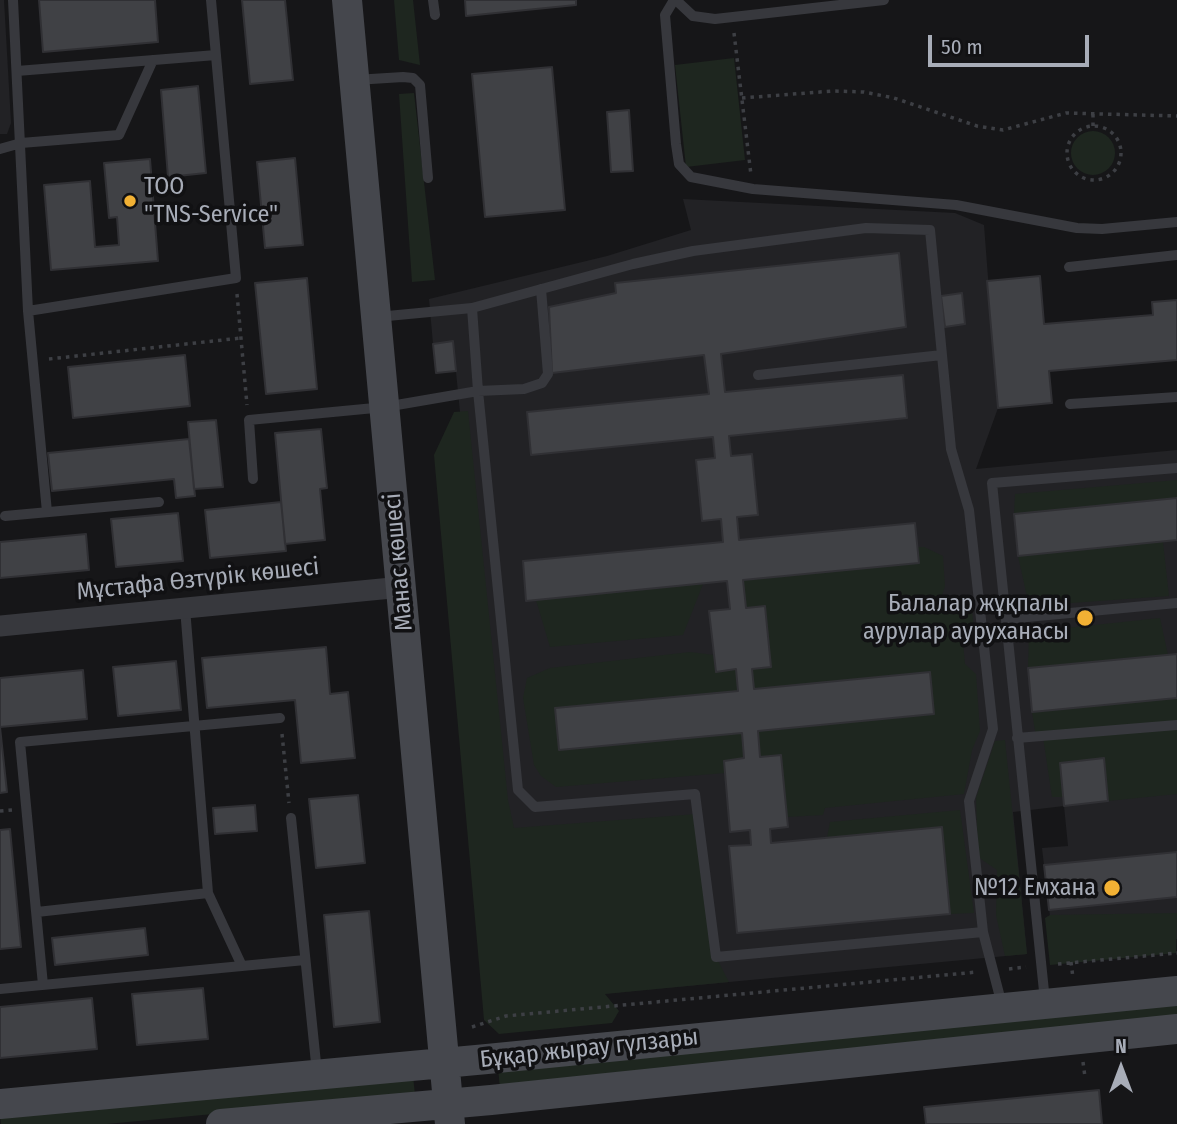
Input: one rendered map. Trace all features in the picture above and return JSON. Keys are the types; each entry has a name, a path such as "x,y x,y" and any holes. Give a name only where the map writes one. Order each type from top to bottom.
{"street":[{"name":"Манас көшесі","path":"347,0 449,1114"},
{"name":"Мұстафа Өзтүрік көшесі","path":"0,626 402,587"},
{"name":"Бұқар жырау гүлзары","path":"0,1104 1177,991"},
{"name":"Бұқар жырау гүлзары","path":"221,1124 449,1114 1177,1029"}],"lane":[{"path":"13,0 28,311 47,512"},
{"path":"28,311 236,278 211,0"},
{"path":"433,0 435,15"},
{"path":"884,0 715,19 693,16 675,0 665,15 679,164 691,177 752,189 956,205 1077,228 1102,229 1177,222"},
{"path":"17,71 216,55"},
{"path":"0,149 21,142 119,135 153,60"},
{"path":"355,80 403,77 413,78 419,85 428,178"},
{"path":"377,317 472,309 633,264 693,251 866,228 930,230 951,449 970,510 993,729 969,801 983,932 1002,1008"},
{"path":"1069,267 1177,255"},
{"path":"253,479 249,420 385,407 478,391 524,389 542,383 548,374 541,289"},
{"path":"472,309 518,790 535,807 695,794 716,957 983,932"},
{"path":"758,375 942,355"},
{"path":"1070,404 1177,397"},
{"path":"1045,1004 992,483 1177,468"},
{"path":"5,516 159,502"},
{"path":"1006,620 1177,603"},
{"path":"185,608 208,893 242,966"},
{"path":"43,985 20,742 280,718"},
{"path":"1017,738 1177,724"},
{"path":"291,818 317,1074"},
{"path":"37,912 208,893"},
{"path":"0,989 305,960"}],"path":[{"path":"732,17 752,189"},
{"path":"742,98 833,91 864,92 894,98 977,126 1003,130 1066,113 1177,116"},
{"path":"1093,112 1093,126"},
{"path":"1093,126 1110,132 1116,139 1121,156 1112,173 1095,180 1079,176 1073,170 1067,154 1068,146 1077,132 1093,126"},
{"path":"236,278 249,420"},
{"path":"33,361 241,338"},
{"path":"280,718 291,818"},
{"path":"472,1027 506,1016 1177,953"}],"shaded area":[{"path":"0,0 4,0 11,123 7,134 0,134"},
{"path":"394,0 413,0 420,65 399,60"},
{"path":"734,58 745,160 686,167 675,65"},
{"path":"414,93 435,280 412,282 399,94"},
{"path":"1093,131 1108,138 1115,153 1108,168 1093,175 1078,168 1071,153 1078,138"},
{"path":"683,199 955,213 984,225 998,408 976,469 1177,450 1177,939 1054,951 1042,848 1068,846 1064,806 1013,812 1027,954 495,1004 463,442 453,342 433,344 429,299 607,256 691,230"},
{"path":"468,411 508,800 514,828 697,814 716,957 729,982 605,994 619,1011 612,1023 499,1034 484,1020 434,455 454,412"},
{"path":"1177,480 1177,498 1014,514 1015,494"},
{"path":"1163,542 1169,596 1029,606 1018,556"},
{"path":"918,547 943,556 945,586 939,605 971,603 974,628 962,631 965,664 976,674 980,731 972,750 964,794 825,808 823,815 787,817 781,756 760,757 758,731 934,714 930,672 754,689 752,669 765,606 746,608 743,580 919,563"},
{"path":"703,584 683,635 550,647 536,600"},
{"path":"1160,618 1168,655 1028,668 1029,632"},
{"path":"690,652 714,655 716,671 736,669 738,691 556,708 559,750 742,733 744,758 724,761 725,773 556,787 541,776 534,765 523,698 527,678 550,668"},
{"path":"1177,698 1177,794 1108,801 1103,758 1060,763 1063,797 1052,797 1043,737 1036,737 1032,712"},
{"path":"1005,740 1027,954 1005,956 996,915 997,870 978,857 976,798 995,741"},
{"path":"960,810 974,913 950,914 827,838 830,822"},
{"path":"1177,913 1176,953 1050,965 1045,918 1050,915"},
{"path":"1177,1001 1177,1022 500,1089 498,1068"},
{"path":"413,1076 415,1095 107,1124 1,1124 0,1115"}],"building":[{"path":"39,0 155,0 158,42 43,52"},
{"path":"242,0 285,0 293,80 250,84"},
{"path":"465,0 576,0 576,5 466,16"},
{"path":"552,67 565,210 485,217 472,74"},
{"path":"198,86 206,173 168,177 161,90"},
{"path":"629,110 633,171 611,172 607,112"},
{"path":"295,158 303,245 265,248 257,162"},
{"name":"ТОО \"TNS-Service\"","path":"150,159 158,261 51,270 44,185 90,181 95,247 119,245 117,217 109,218 104,163"},
{"path":"899,253 906,327 721,354 725,392 903,375 907,418 729,436 731,456 752,454 758,515 737,517 739,540 915,523 919,563 743,580 746,608 765,606 771,667 752,669 754,689 930,672 934,714 758,731 760,757 781,755 788,827 770,829 771,843 942,827 950,914 737,933 729,846 751,845 750,830 730,832 724,761 744,758 742,733 559,750 555,708 738,691 736,669 716,672 709,611 730,609 727,581 526,601 523,561 723,542 721,519 702,521 696,460 715,458 713,437 531,455 527,412 709,394 704,355 552,373 549,307 616,293 615,283"},
{"path":"1040,276 1044,324 1153,315 1152,302 1177,300 1177,360 1049,371 1052,403 998,408 987,281"},
{"path":"307,278 317,389 266,394 255,283"},
{"path":"962,293 965,324 945,327 941,296"},
{"path":"453,341 456,371 436,373 433,344"},
{"path":"185,355 190,406 73,418 68,367"},
{"path":"216,420 223,487 194,489 188,422"},
{"path":"321,429 327,488 320,489 325,540 285,544 275,433"},
{"path":"189,439 195,496 176,498 174,479 52,491 48,453"},
{"path":"1177,498 1177,540 1018,556 1014,514"},
{"path":"281,502 286,551 210,558 205,510"},
{"path":"178,513 183,561 116,567 111,519"},
{"path":"86,534 89,570 0,578 0,542"},
{"path":"326,647 330,694 348,692 355,758 301,763 295,700 207,708 202,658"},
{"path":"1177,654 1177,698 1032,712 1028,668"},
{"path":"176,661 181,710 118,716 113,667"},
{"path":"83,670 87,719 0,727 0,678"},
{"path":"0,727 7,792 0,793"},
{"path":"1104,758 1108,801 1064,806 1060,763"},
{"path":"358,795 365,863 316,868 309,799"},
{"path":"255,805 257,831 215,834 213,808"},
{"path":"10,829 21,947 0,949 0,830"},
{"path":"1177,852 1177,897 1049,910 1044,865"},
{"path":"369,911 380,1022 334,1027 324,915"},
{"path":"145,928 148,955 55,965 52,938"},
{"path":"203,988 208,1039 137,1045 132,994"},
{"path":"92,998 97,1049 0,1058 0,1007"},
{"path":"1099,1090 1102,1124 926,1124 924,1107"}],"place":[{"name":"ТОО \"TNS-Service\"","path":"130,201"},
{"name":"Балалар жұқпалы аурулар ауруханасы","path":"1085,618"},
{"name":"№12 Емхана","path":"1112,888"}]}
